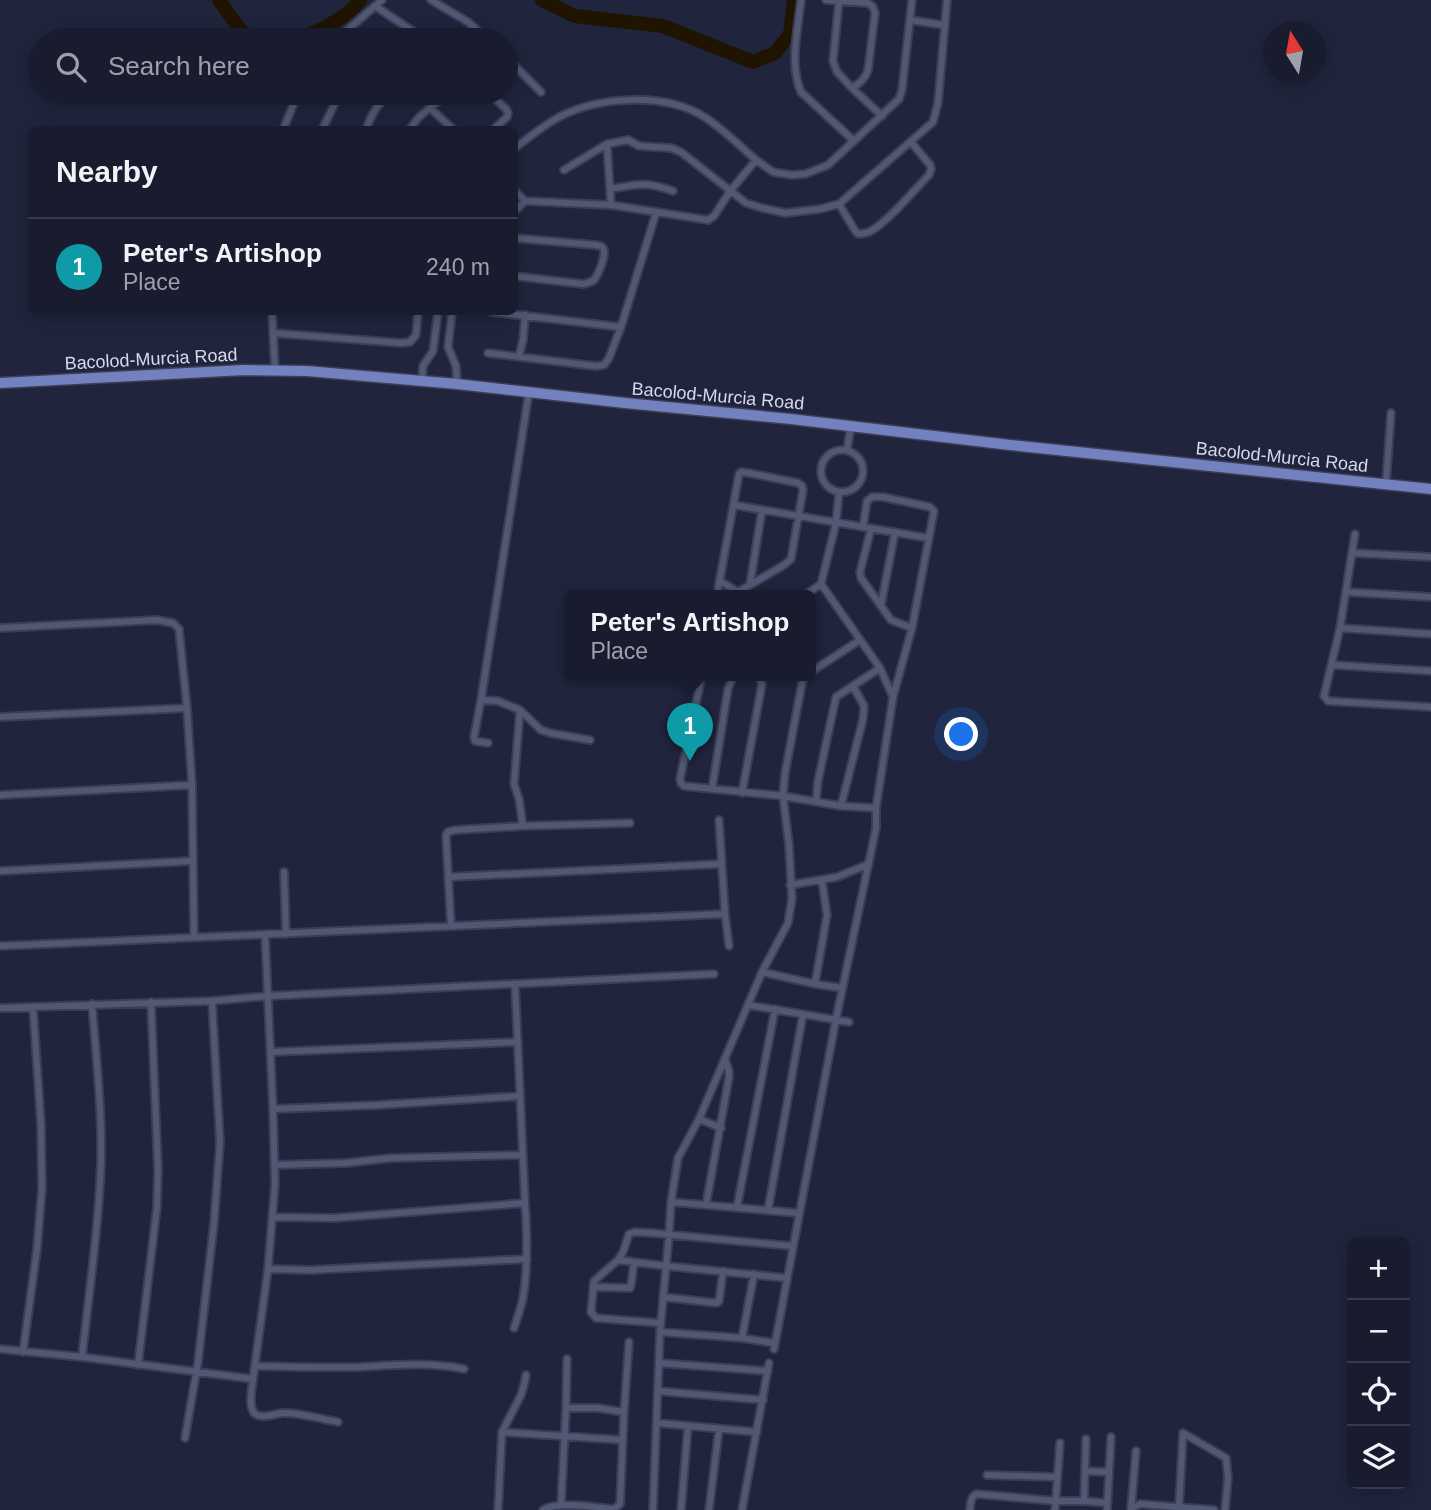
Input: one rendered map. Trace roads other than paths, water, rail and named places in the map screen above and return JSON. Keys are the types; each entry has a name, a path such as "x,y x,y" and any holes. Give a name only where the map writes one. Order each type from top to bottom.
{"main road":[{"name":"Bacolod-Murcia Road","path":"0,383 174,373 307,371 457,384 1431,489"}],"street":[{"path":"350,28 382,0"},
{"path":"431,0 475,28"},
{"path":"801,0 794,67 797,82 801,92 855,141"},
{"path":"826,0 868,3 875,13 866,77 852,88"},
{"path":"518,146 560,117 583,108 619,100 650,100 680,106 705,117 773,172 805,174 828,165 899,99 912,0"},
{"path":"564,170 607,144 628,140 639,146 671,148 681,152 747,203 785,213 839,204 929,126 934,118 938,103 947,0"},
{"path":"839,1 833,61 837,72 882,116"},
{"path":"375,6 407,28"},
{"path":"910,20 944,25"},
{"path":"518,69 541,92"},
{"path":"285,126 293,105"},
{"path":"324,126 334,105"},
{"path":"367,126 371,114 379,105"},
{"path":"412,126 434,105"},
{"path":"497,126 508,113 502,105"},
{"path":"430,108 450,126"},
{"path":"839,204 858,234 871,231 929,174 930,165 911,142"},
{"path":"607,144 611,205"},
{"path":"518,194 526,201 611,205 711,219 756,160"},
{"path":"610,189 653,184 673,191"},
{"path":"518,208 526,201"},
{"path":"488,353 604,365 621,327 656,213"},
{"path":"518,238 595,245 604,249 596,278 591,282 583,284 518,276"},
{"path":"518,314 621,327"},
{"path":"272,315 275,370"},
{"path":"273,333 410,342 416,335 418,315"},
{"path":"422,381 423,366 433,351 437,315"},
{"path":"452,315 448,347 456,366 457,384"},
{"path":"519,356 525,315"},
{"path":"436,323 450,324"},
{"path":"488,743 475,741 474,737 529,392"},
{"path":"1385,484 1391,414"},
{"path":"847,450 851,426"},
{"path":"837,450 847,450 861,460 863,477 853,490 839,493 823,482 820,473 822,463 828,455 837,450"},
{"path":"718,590 739,474 749,473 798,483 803,490 790,559 741,590"},
{"path":"812,590 821,584 836,523 839,493"},
{"path":"660,1332 742,1338 774,1346 842,988 876,828 876,808 893,696 912,628 934,514 933,509 883,497 872,497 867,501 867,528 860,572 864,583 891,620 912,628"},
{"path":"734,505 928,538"},
{"path":"750,584 762,510"},
{"path":"881,605 895,532"},
{"path":"1355,534 1340,628 1324,696 1327,701 1431,707"},
{"path":"1353,553 1431,558"},
{"path":"720,581 735,590"},
{"path":"821,584 880,668 893,696"},
{"path":"1346,592 1431,597"},
{"path":"0,628 158,620 173,623 179,629 192,785 194,936"},
{"path":"1340,628 1431,634"},
{"path":"816,669 860,640"},
{"path":"1332,665 1431,671"},
{"path":"816,802 836,697 880,668"},
{"path":"701,681 680,779 684,786 876,808"},
{"path":"712,789 732,681"},
{"path":"742,793 761,681"},
{"path":"653,1510 660,1323 671,1202 679,1154 699,1119 762,972 788,923 792,899 783,796 802,681"},
{"path":"841,806 863,719 864,706 853,685"},
{"path":"481,700 498,701 520,710 545,732 590,740"},
{"path":"0,717 187,708"},
{"path":"520,710 513,784 519,799 523,826"},
{"path":"0,795 192,785"},
{"path":"719,820 729,946"},
{"path":"451,926 445,836 449,832 523,826 630,823"},
{"path":"0,871 192,861"},
{"path":"790,886 837,877 869,863"},
{"path":"448,877 721,864"},
{"path":"284,872 286,934"},
{"path":"815,984 827,915 822,881"},
{"path":"0,946 725,914"},
{"path":"265,935 273,1109 273,1217 251,1397 256,1415 283,1413 338,1422"},
{"path":"762,972 842,988"},
{"path":"0,1008 715,974"},
{"path":"514,1328 524,1292 527,1258 515,984"},
{"path":"186,1438 197,1372 220,1142 212,1000"},
{"path":"138,1365 157,1207 159,1168 151,1002"},
{"path":"82,1357 96,1234 101,1159 92,1004"},
{"path":"748,1005 849,1022"},
{"path":"23,1352 42,1188 41,1125 33,1007"},
{"path":"737,1207 775,1009"},
{"path":"768,1210 803,1013"},
{"path":"271,1052 517,1042"},
{"path":"706,1205 729,1077 724,1058"},
{"path":"273,1109 520,1096"},
{"path":"699,1119 720,1128"},
{"path":"274,1165 346,1163 391,1158 522,1155"},
{"path":"671,1202 798,1213"},
{"path":"273,1217 348,1217 525,1203"},
{"path":"660,1323 596,1318 591,1312 595,1278 618,1260 631,1233 792,1246"},
{"path":"268,1269 311,1270 527,1258"},
{"path":"618,1260 786,1278"},
{"path":"593,1287 630,1288 634,1263"},
{"path":"663,1297 717,1303 723,1271"},
{"path":"742,1338 754,1274"},
{"path":"543,1510 552,1505 607,1509 617,1508 620,1504 629,1342"},
{"path":"0,1349 253,1379"},
{"path":"561,1505 567,1359"},
{"path":"659,1363 768,1371"},
{"path":"743,1510 769,1363"},
{"path":"256,1366 309,1368 418,1364 464,1369"},
{"path":"498,1510 502,1432 521,1395 526,1375"},
{"path":"658,1391 763,1400"},
{"path":"566,1408 625,1412"},
{"path":"657,1423 757,1432"},
{"path":"681,1510 688,1426"},
{"path":"709,1510 719,1429"},
{"path":"502,1432 623,1440"},
{"path":"1179,1507 1184,1433 1226,1458 1228,1478 1225,1510"},
{"path":"970,1510 972,1499 977,1494 1084,1501 1107,1507 1111,1437"},
{"path":"1084,1501 1086,1439"},
{"path":"1055,1510 1060,1443"},
{"path":"1131,1510 1136,1451"},
{"path":"1085,1471 1109,1472"},
{"path":"987,1475 1057,1477"},
{"path":"1131,1510 1140,1504 1214,1510"}],"waterway":[{"path":"219,0 239,28"},
{"path":"323,28 339,19 360,0"},
{"path":"542,0 575,16 663,26 753,62 775,53 790,34 794,0"}],"place":[{"name":"Peter's Artishop","path":"690,761"}]}
